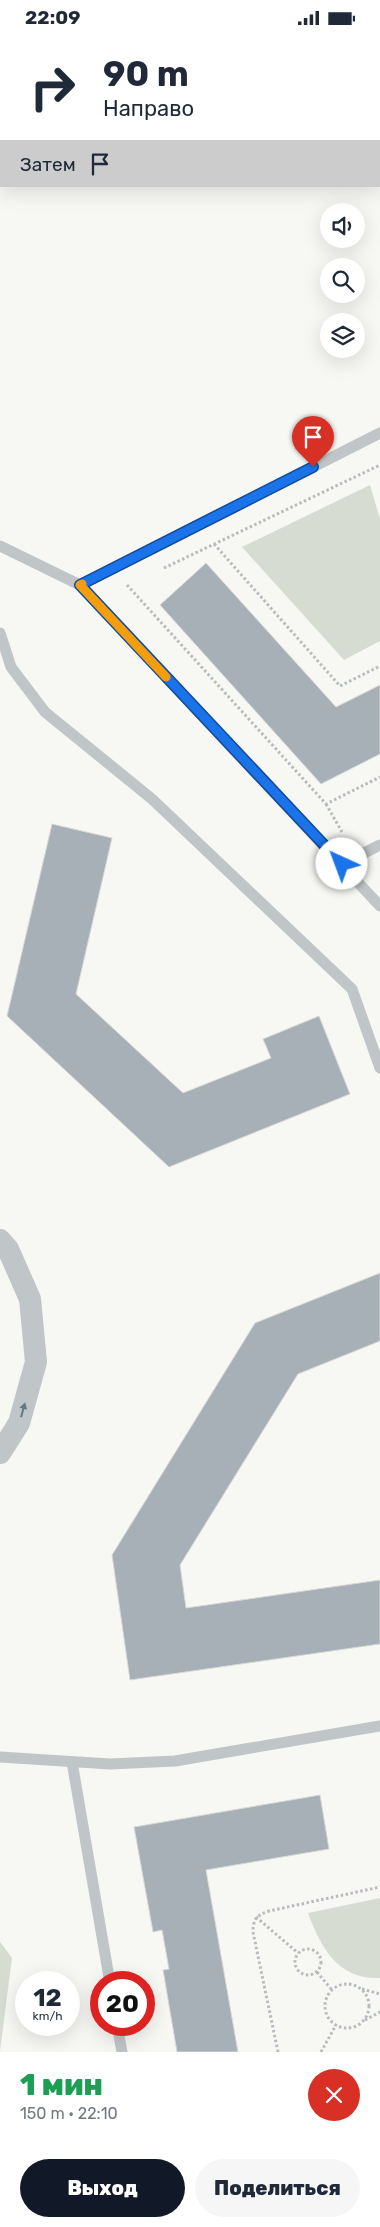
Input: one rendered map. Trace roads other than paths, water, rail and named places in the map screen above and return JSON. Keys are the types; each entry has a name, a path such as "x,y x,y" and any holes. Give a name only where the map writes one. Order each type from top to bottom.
{"street":[{"path":"0,1240 8,1249 30,1299 36,1362 19,1423 0,1453"}],"lane":[{"path":"80,585 380,433"},
{"path":"0,546 80,585 380,906"},
{"path":"0,633 11,667 45,712 152,799 352,989 380,1068"},
{"path":"342,864 380,845"},
{"path":"0,1757 110,1764 175,1761 380,1726"},
{"path":"72,1762 108,1971"},
{"path":"119,2036 122,2052"}]}
